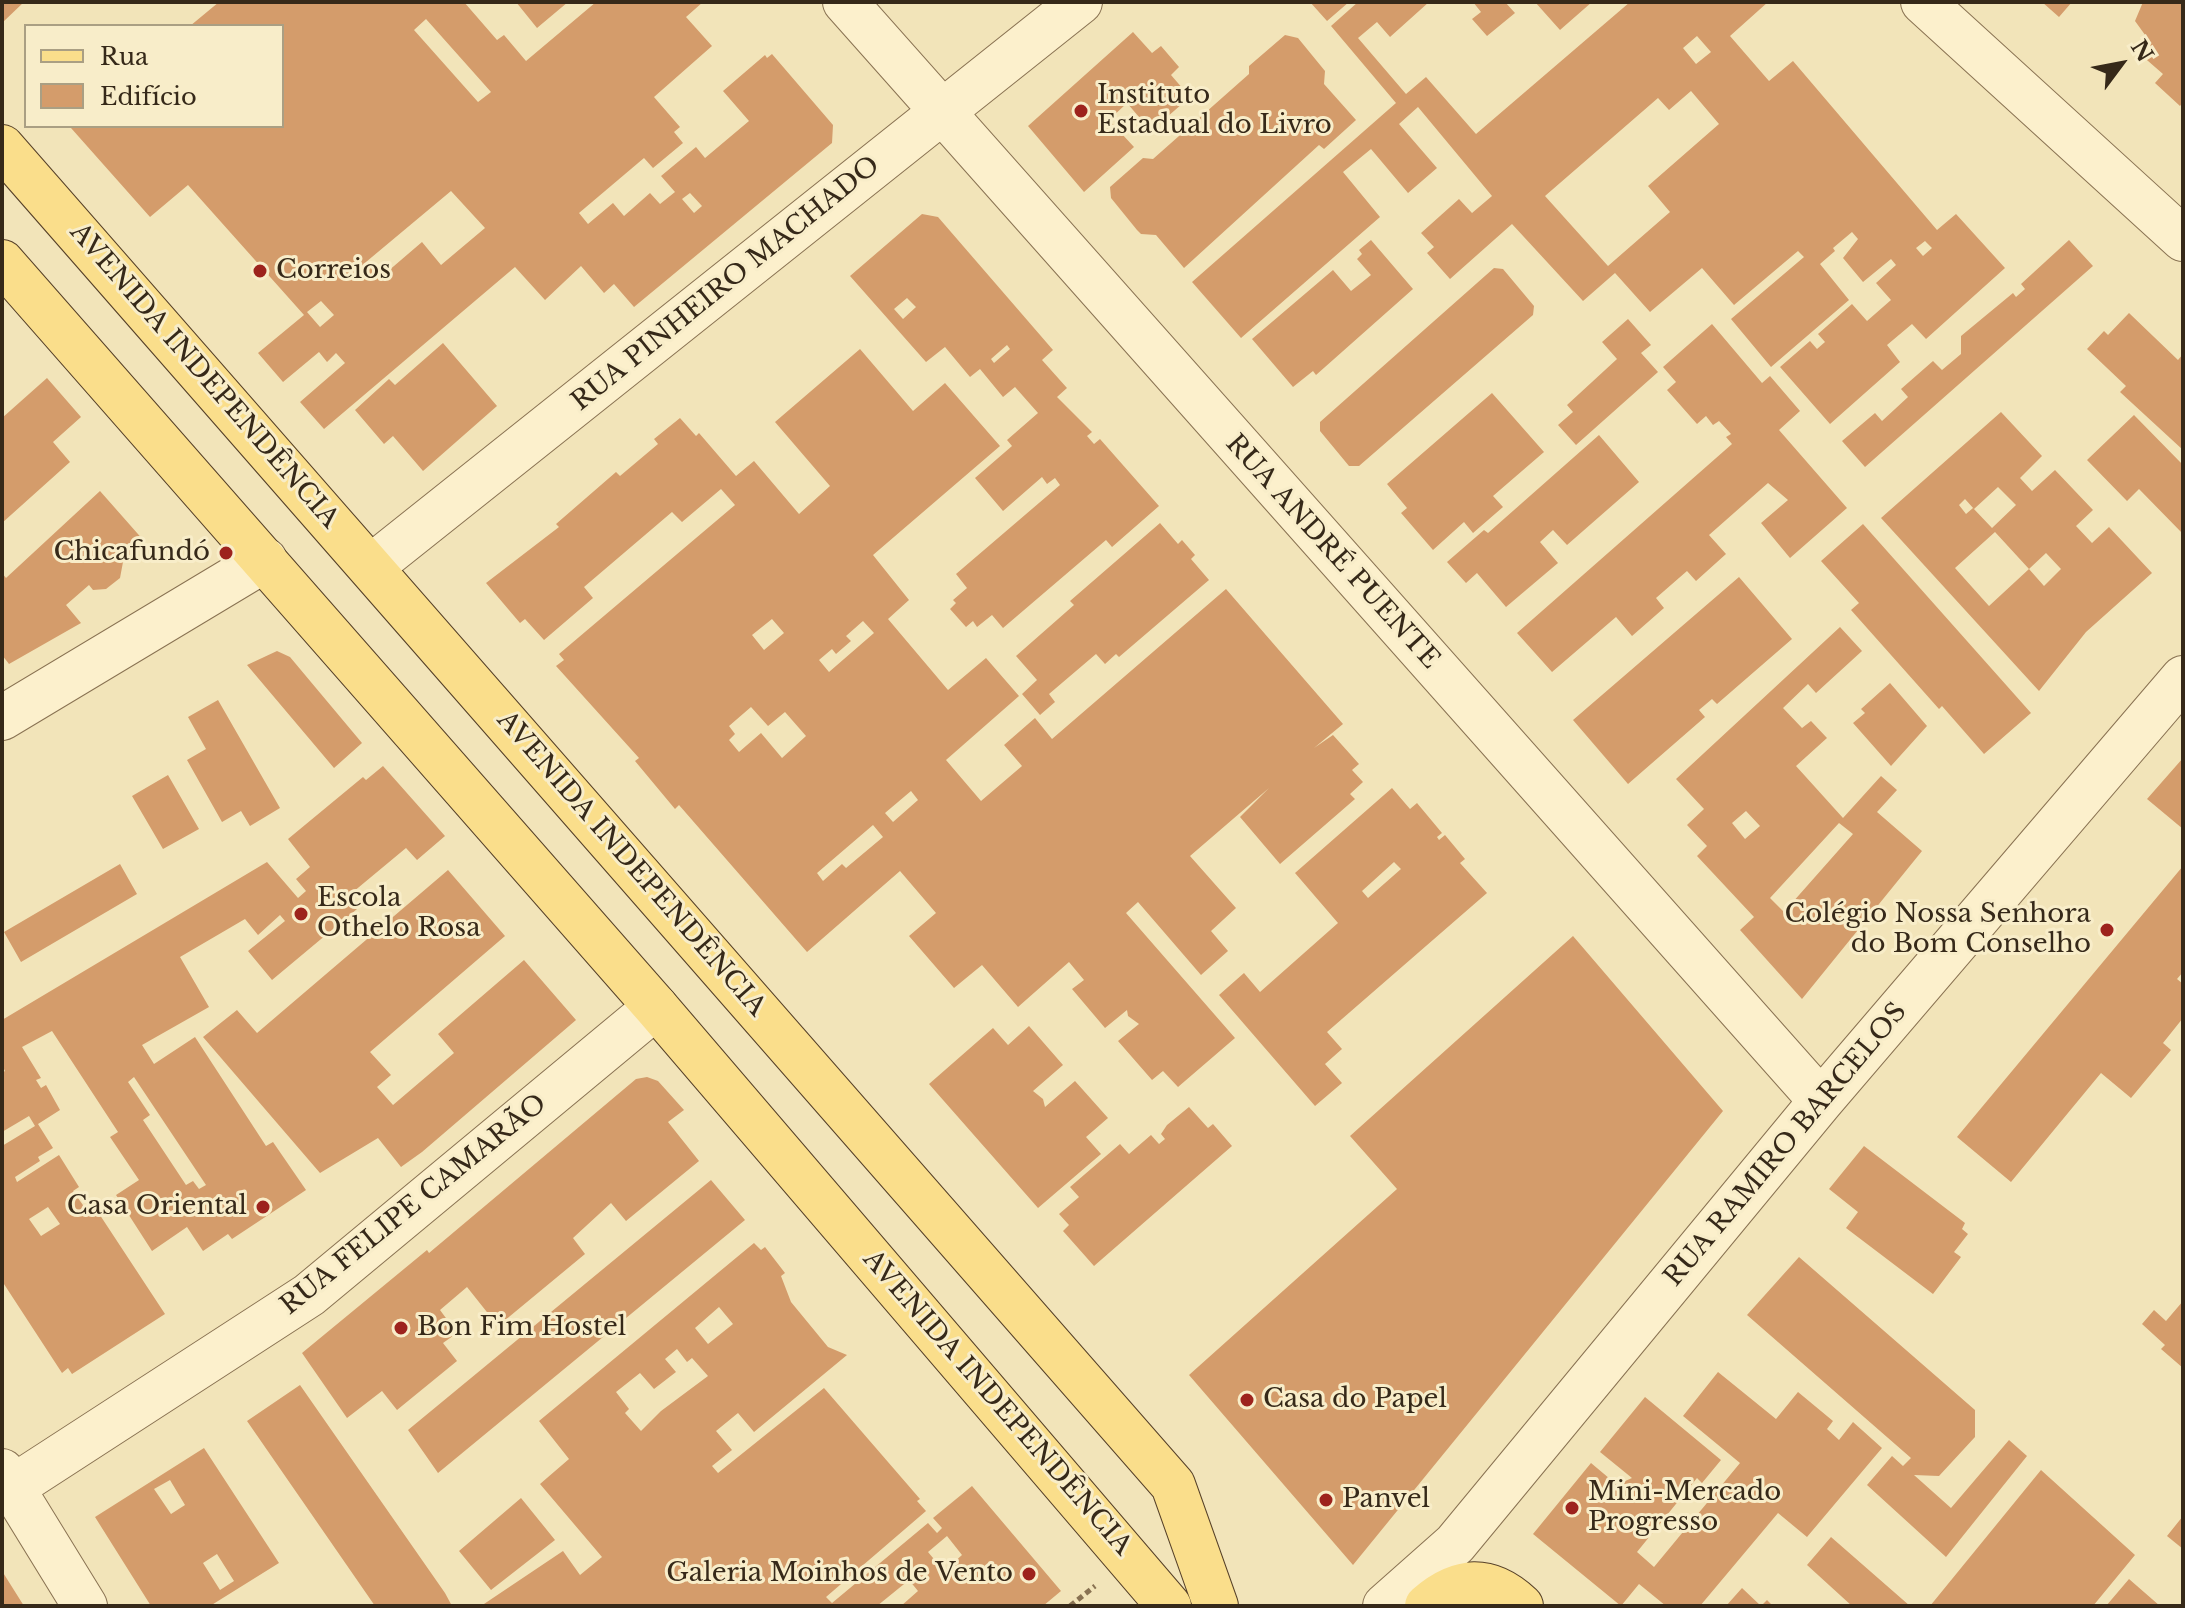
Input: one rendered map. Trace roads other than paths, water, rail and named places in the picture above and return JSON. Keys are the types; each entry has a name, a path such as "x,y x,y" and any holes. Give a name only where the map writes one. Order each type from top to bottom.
{"main road":[{"name":"AVENIDA INDEPENDÊNCIA","path":"2,147 372,566 1173,1485 1216,1606"},
{"name":"AVENIDA INDEPENDÊNCIA","path":"2,262 656,1007 1169,1606"},
{"path":"1427,1606 1458,1584 1483,1584 1514,1599"}],"street":[{"name":"RUA ANDRÉ PUENTE","path":"845,2 1821,1101"},
{"name":"RUA PINHEIRO MACHADO","path":"372,566 1080,2"},
{"path":"1923,2 2183,239"},
{"path":"2,718 265,560"},
{"name":"RUA RAMIRO BARCELOS","path":"1385,1606 1455,1544 1821,1101 2183,678"},
{"name":"RUA FELIPE CAMARÃO","path":"5,1484 309,1295 656,1007"},
{"path":"5,1484 85,1606"},
{"path":"1455,1544 1514,1599"}],"place":[{"name":"Instituto Estadual do Livro","path":"1081,111"},
{"name":"Correios","path":"260,271"},
{"name":"Chicafundó","path":"226,553"},
{"name":"Escola Othelo Rosa","path":"301,914"},
{"name":"Colégio Nossa Senhora do Bom Conselho","path":"2107,930"},
{"name":"Casa Oriental","path":"263,1207"},
{"name":"Bon Fim Hostel","path":"401,1328"},
{"name":"Casa do Papel","path":"1247,1400"},
{"name":"Panvel","path":"1326,1500"},
{"name":"Mini-Mercado Progresso","path":"1572,1508"},
{"name":"Galeria Moinhos de Vento","path":"1029,1574"}]}
